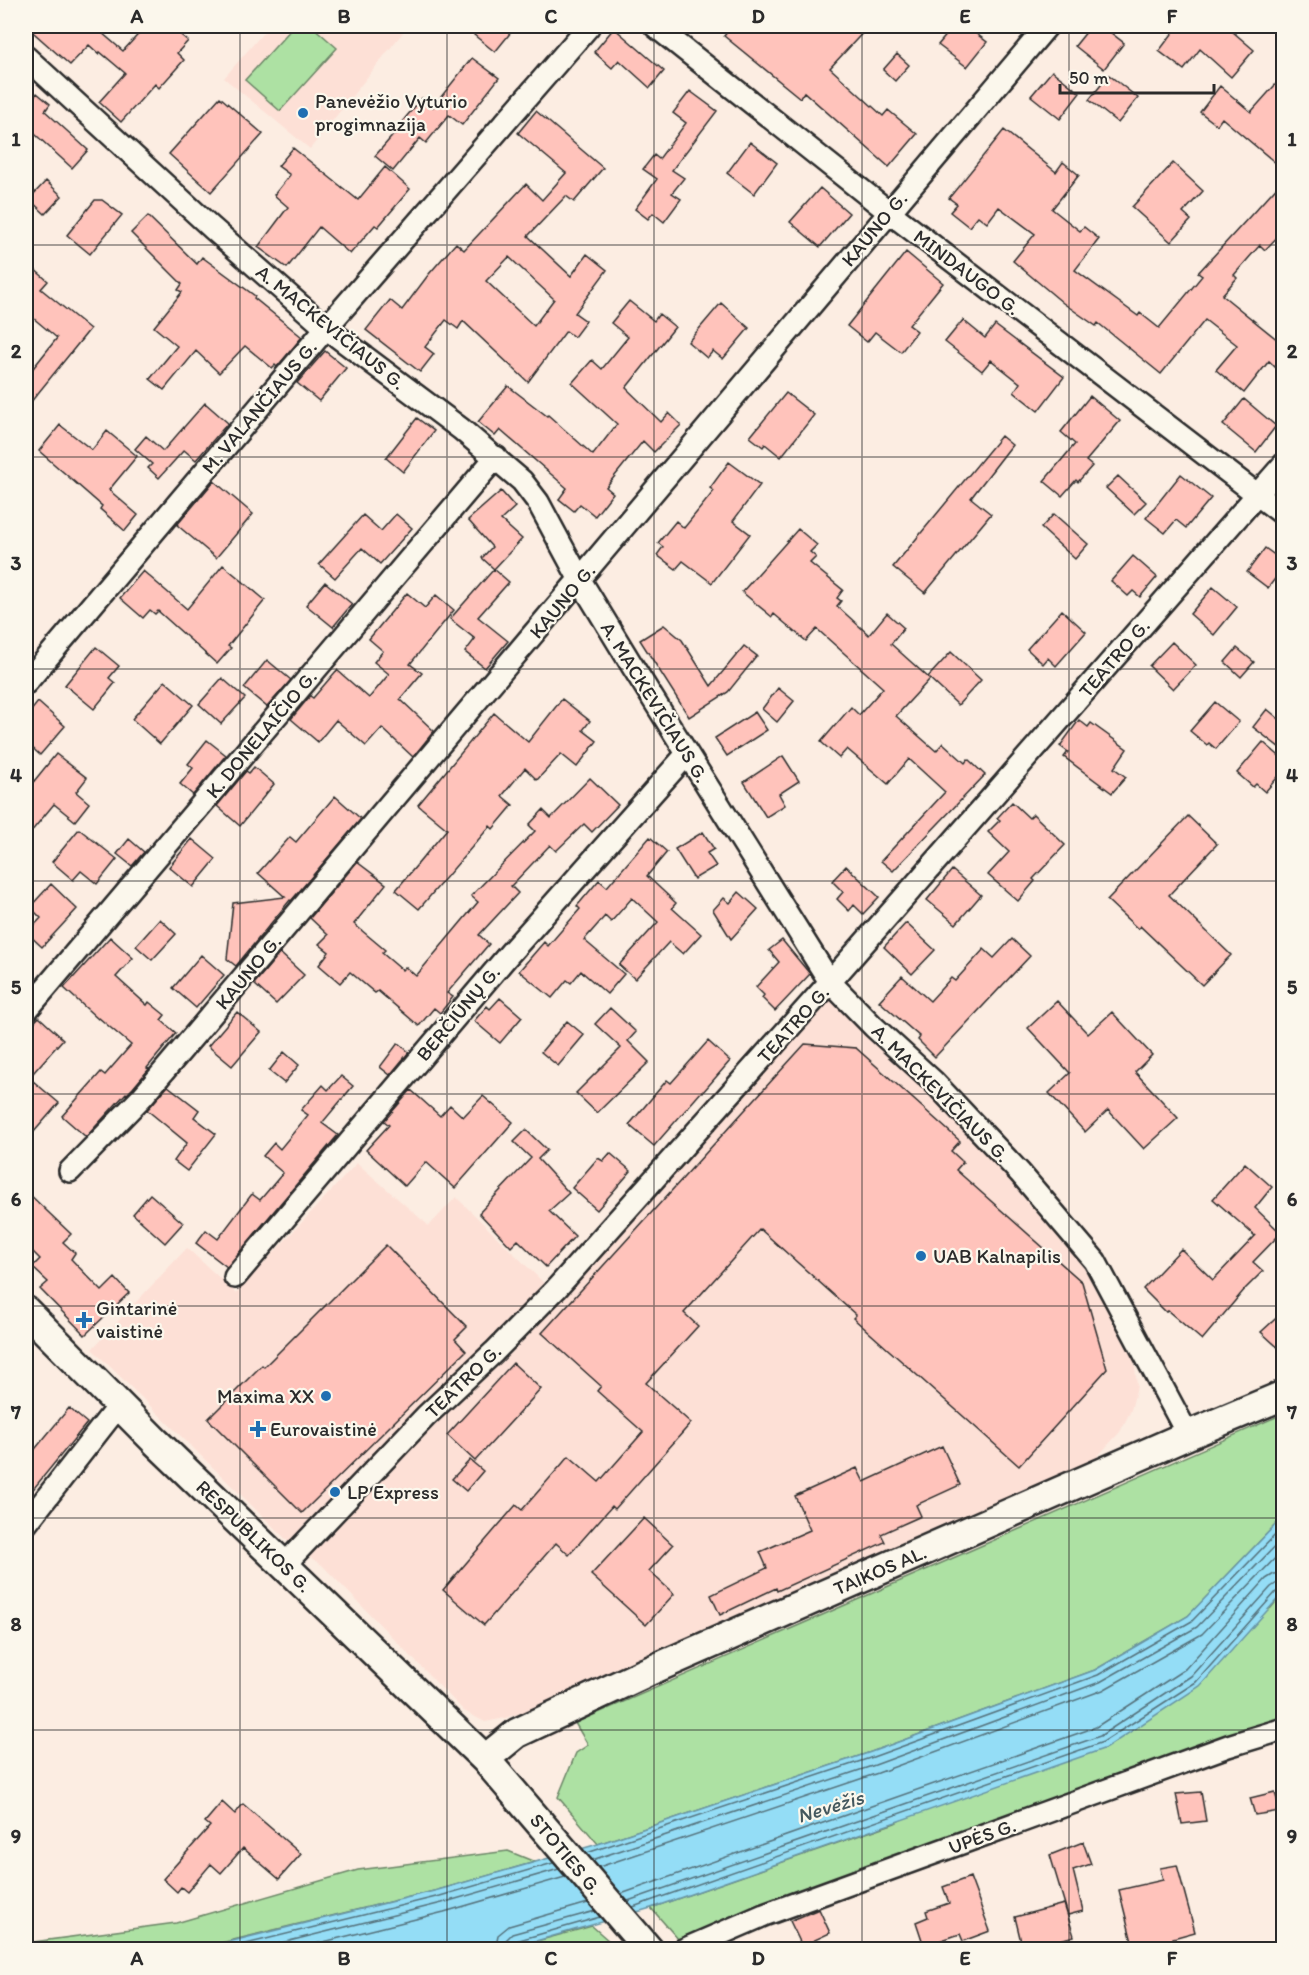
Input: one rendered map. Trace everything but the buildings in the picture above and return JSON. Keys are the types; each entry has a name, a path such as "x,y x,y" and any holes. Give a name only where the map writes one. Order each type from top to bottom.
{"main road":[{"name":"RESPUBLIKOS G.","path":"26,1311 118,1405 485,1759"},
{"name":"TAIKOS AL.","path":"485,1759 517,1733 647,1672 1284,1395"},
{"name":"STOTIES G.","path":"485,1759 640,1941"}],"street":[{"name":"M. VALANČIAUS G.","path":"26,683 326,328 589,26"},
{"name":"MINDAUGO G.","path":"655,26 889,212 1284,514"},
{"name":"KAUNO G.","path":"70,1172 142,1097 1047,26"},
{"name":"A. MACKEVIČIAUS G.","path":"26,57 212,228 326,328 496,457 522,481 538,502 580,580 830,982 874,1027 933,1081 1020,1173 1095,1261 1188,1435"},
{"name":"K. DONELAIČIO G.","path":"26,1011 496,457"},
{"name":"TEATRO G.","path":"284,1565 426,1416 556,1289 830,982 1284,464"},
{"name":"BERČIŪNŲ G.","path":"235,1276 510,953 687,754"},
{"path":"26,1524 118,1405"},
{"name":"UPĖS G.","path":"683,1950 764,1915 1228,1746 1284,1729"}],"shaded area":[{"name":"Panevėžio Vyturio progimnazija","path":"269,26 408,26 310,149 224,78"},
{"path":"830,997 862,1023 1013,1176 1094,1272 1120,1318 1134,1358 1137,1386 1131,1410 1120,1432 1096,1458 537,1708 485,1722 464,1711 322,1565 294,1547 92,1349 187,1248 236,1293 357,1163 429,1226 456,1197 548,1287"}],"green space":[{"path":"294,26 312,26 337,48 280,111 245,80"},
{"path":"1283,1414 1283,1517 1188,1616 1095,1670 871,1752 598,1844 558,1797 576,1753 588,1745 575,1723"},
{"path":"1283,1593 1283,1729 951,1841 679,1940 651,1908 895,1823 1271,1608"},
{"path":"508,1851 535,1862 438,1890 196,1949 26,1950 26,1943 176,1923 358,1870"},
{"path":"592,1926 618,1949 508,1949"}],"water":[{"name":"Nevėžis","path":"1283,1517 1283,1593 1200,1686 1106,1748 651,1908 508,1949 196,1950 438,1890 598,1844 871,1752 1095,1670 1188,1616"}],"place":[{"name":"Panevėžio Vyturio progimnazija","path":"303,113"},
{"name":"UAB Kalnapilis","path":"921,1256"},
{"name":"Gintarinė vaistinė","path":"84,1320"},
{"name":"Maxima XX","path":"326,1396"},
{"name":"Eurovaistinė","path":"258,1429"},
{"name":"LP Express","path":"335,1492"}]}
